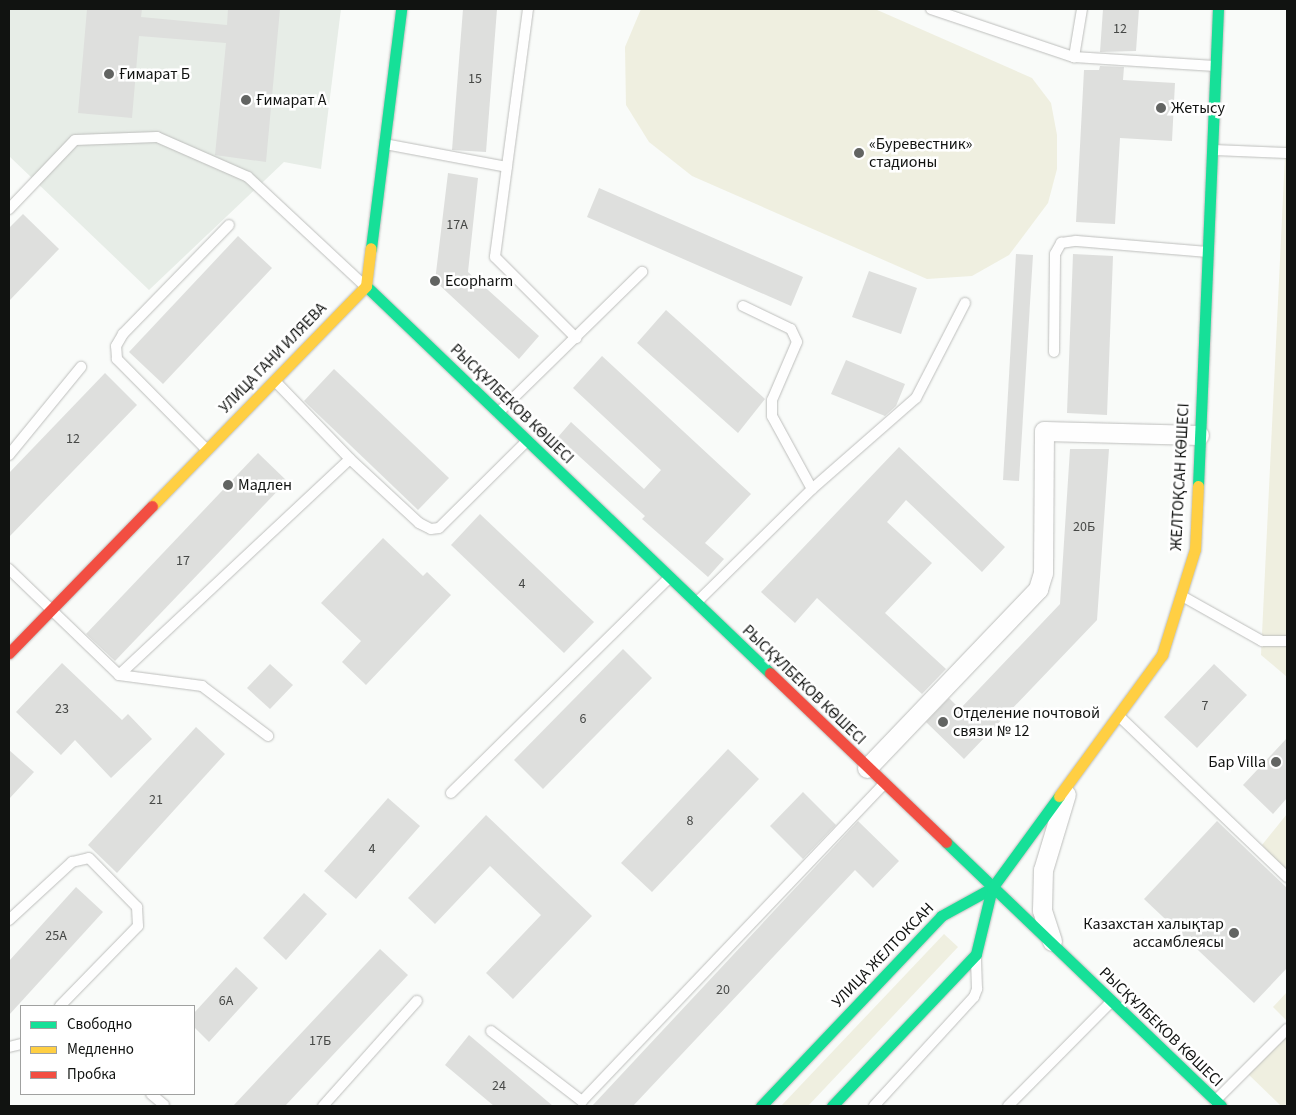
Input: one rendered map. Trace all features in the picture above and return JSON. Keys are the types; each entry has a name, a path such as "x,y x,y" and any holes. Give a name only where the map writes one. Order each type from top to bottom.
{"street":[{"path":"366,286 401,9"},
{"name":"ЖЕЛТОҚСАН КӨШЕСІ","path":"992,888 1162,655 1195,549 1218,9"},
{"name":"УЛИЦА ГАНИ ИЛЯЕВА","path":"9,653 366,286"},
{"name":"РЫСҚҰЛБЕКОВ КӨШЕСІ","path":"366,286 1218,1104"},
{"path":"868,768 1038,589 1043,573 1044,431 1199,435"},
{"path":"1054,947 1042,910 1043,870 1070,781"},
{"path":"832,1106 976,954 992,888"},
{"name":"УЛИЦА ЖЕЛТОКСАН","path":"760,1106 941,916 992,888"}],"lane":[{"path":"528,9 495,257 576,338"},
{"path":"931,9 1074,57 1216,66"},
{"path":"1074,57 1082,9"},
{"path":"9,209 75,140 157,137 248,177 366,286"},
{"path":"384,144 507,167"},
{"path":"1212,150 1287,153"},
{"path":"207,450 117,359 116,346 123,334 229,225"},
{"path":"1054,352 1055,254 1061,243 1076,240 1207,252"},
{"path":"498,413 642,272"},
{"path":"695,603 812,489 916,398 965,303"},
{"path":"743,306 791,330 797,342 772,400 772,416 812,489"},
{"path":"9,454 81,367"},
{"path":"275,380 350,459 419,523 431,529 439,528 527,442"},
{"path":"120,675 350,459"},
{"path":"9,569 120,675 202,686 268,736"},
{"path":"451,793 669,578"},
{"path":"1181,595 1262,641 1287,641"},
{"path":"1118,715 1287,877"},
{"path":"491,1031 582,1101 884,784"},
{"path":"9,920 72,862 89,858 137,907 138,926 61,1005"},
{"path":"874,1106 974,997 977,988 976,954"},
{"path":"323,1106 418,1001"},
{"path":"1008,1106 1111,1002"},
{"path":"1218,1104 1287,1029"},
{"path":"152,1095 164,1105"}],"shaded area":[{"path":"9,9 341,9 321,169 284,162 149,290 9,156"},
{"name":"«Буревестник» стадионы","path":"641,9 875,9 1032,78 1051,103 1057,135 1057,169 1048,203 1009,255 972,276 927,279 692,176 649,142 626,105 625,47"},
{"path":"1287,114 1287,677 1261,655"},
{"path":"1287,814 1287,874 1262,845"},
{"path":"944,934 958,947 808,1106 781,1106"},
{"path":"1287,992 1287,1021 1273,1007"},
{"path":"1287,1029 1287,1106 1281,1106 1246,1072"}],"building":[{"path":"87,9 142,9 141,17 227,25 228,9 280,9 266,162 215,155 226,43 139,36 132,118 78,113"},
{"path":"463,9 497,9 486,152 452,150"},
{"path":"1103,9 1139,9 1136,51 1100,52"},
{"path":"1100,66 1124,67 1123,80 1175,83 1172,141 1120,138 1115,224 1076,222 1084,70 1099,70"},
{"path":"448,173 478,178 468,272 539,336 519,359 435,281"},
{"path":"599,188 803,277 791,306 587,217"},
{"path":"23,214 59,249 9,301 9,228"},
{"path":"238,236 272,268 163,384 129,352"},
{"path":"1016,254 1033,255 1019,481 1003,480"},
{"path":"1073,254 1113,256 1107,415 1067,413"},
{"path":"869,271 917,288 901,334 852,317"},
{"path":"666,310 765,399 738,433 637,343"},
{"path":"602,356 751,494 705,543 724,559 708,577 642,519 645,516 558,437 571,422 644,489 661,470 573,388"},
{"path":"846,360 905,384 896,406 885,416 831,394"},
{"path":"334,369 449,478 418,510 304,401"},
{"path":"105,373 137,405 9,537 9,473"},
{"path":"899,447 1005,547 982,572 906,500 887,522 932,563 885,613 946,669 922,694 817,598 795,623 761,592"},
{"path":"1070,449 1109,449 1097,620 964,759 926,722 949,698 960,709 1060,604"},
{"path":"258,453 287,481 115,661 86,634"},
{"path":"480,514 594,622 564,653 451,545"},
{"path":"383,538 423,576 427,572 451,595 366,685 342,662 361,641 321,603"},
{"path":"623,649 652,678 543,789 514,760"},
{"path":"62,663 122,720 128,714 152,739 111,778 75,740 61,755 16,712"},
{"path":"270,664 293,685 270,709 247,688"},
{"path":"1214,664 1247,695 1197,748 1164,717"},
{"path":"196,727 225,754 117,873 88,845"},
{"name":"Бар Villa","path":"1287,738 1287,798 1273,814 1243,785"},
{"path":"728,749 759,779 652,892 621,863"},
{"path":"9,750 34,772 9,799"},
{"path":"803,792 836,825 803,859 770,826"},
{"path":"388,798 420,826 356,899 324,871"},
{"path":"486,815 592,916 513,999 486,973 541,915 490,866 435,924 408,898"},
{"path":"858,821 899,861 873,888 855,870 633,1106 592,1106"},
{"name":"Казахстан халықтар ассамблеясы","path":"1217,821 1287,888 1287,968 1254,1003 1144,899"},
{"path":"76,887 103,912 9,1015 9,961"},
{"path":"304,893 327,914 286,960 263,938"},
{"path":"380,949 408,975 285,1106 233,1106"},
{"path":"236,967 258,988 209,1042 195,1028 195,1012"},
{"path":"469,1035 553,1106 494,1106 445,1065"}],"traffic: fast":[{"path":"371,248 401,9"},
{"path":"1198,486 1218,9"},
{"path":"366,286 770,673"},
{"path":"832,1106 976,954 992,888 1059,796"},
{"path":"946,842 1221,1106"},
{"path":"761,1106 941,916 992,888"}],"traffic: slow":[{"path":"152,506 366,286 371,248"},
{"path":"1059,796 1162,655 1195,549 1198,486"}],"traffic: jam":[{"path":"9,653 152,506"},
{"path":"770,673 946,842"}],"place":[{"name":"Ғимарат Б","path":"109,74"},
{"name":"Ғимарат А","path":"246,100"},
{"name":"Жетысу","path":"1161,108"},
{"name":"«Буревестник» стадионы","path":"859,153"},
{"name":"Ecopharm","path":"435,281"},
{"name":"Мадлен","path":"228,485"},
{"name":"Отделение почтовой связи № 12","path":"943,722"},
{"name":"Бар Villa","path":"1276,762"},
{"name":"Казахстан халықтар ассамблеясы","path":"1234,933"}]}
